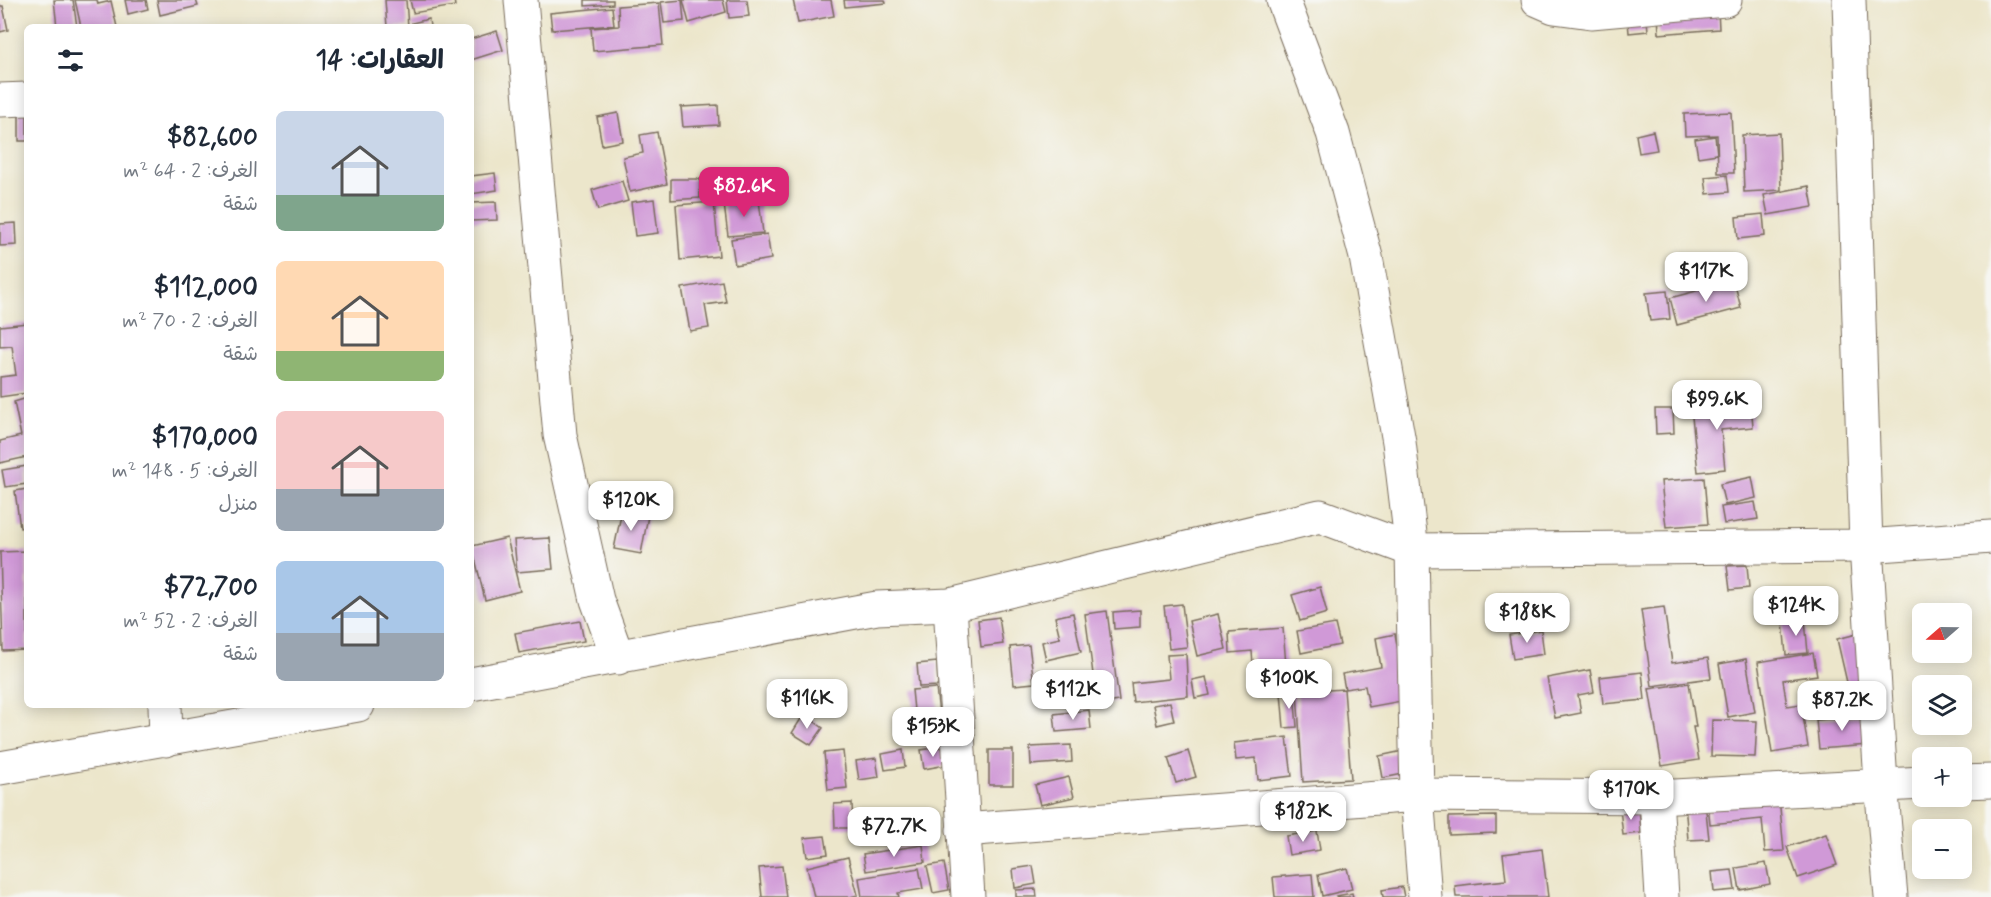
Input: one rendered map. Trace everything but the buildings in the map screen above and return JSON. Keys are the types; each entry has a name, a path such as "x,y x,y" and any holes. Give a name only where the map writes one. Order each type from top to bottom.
{"street":[{"path":"520,0 560,435 597,600 618,658"},
{"path":"1283,0 1333,133 1366,257 1399,442 1412,550 1417,795 1425,897"},
{"path":"1538,0 1554,7 1591,12 1725,0"},
{"path":"1849,0 1866,546 1881,783 1891,897"},
{"path":"0,100 24,99"},
{"path":"474,683 877,608 950,605 1320,516 1412,550 1866,546 1991,537"},
{"path":"950,605 968,897"},
{"path":"165,708 166,740"},
{"path":"0,768 342,708"},
{"path":"1972,782 1991,781"},
{"path":"963,830 1417,795 1656,797 1912,783"},
{"path":"1656,797 1662,897"}]}
